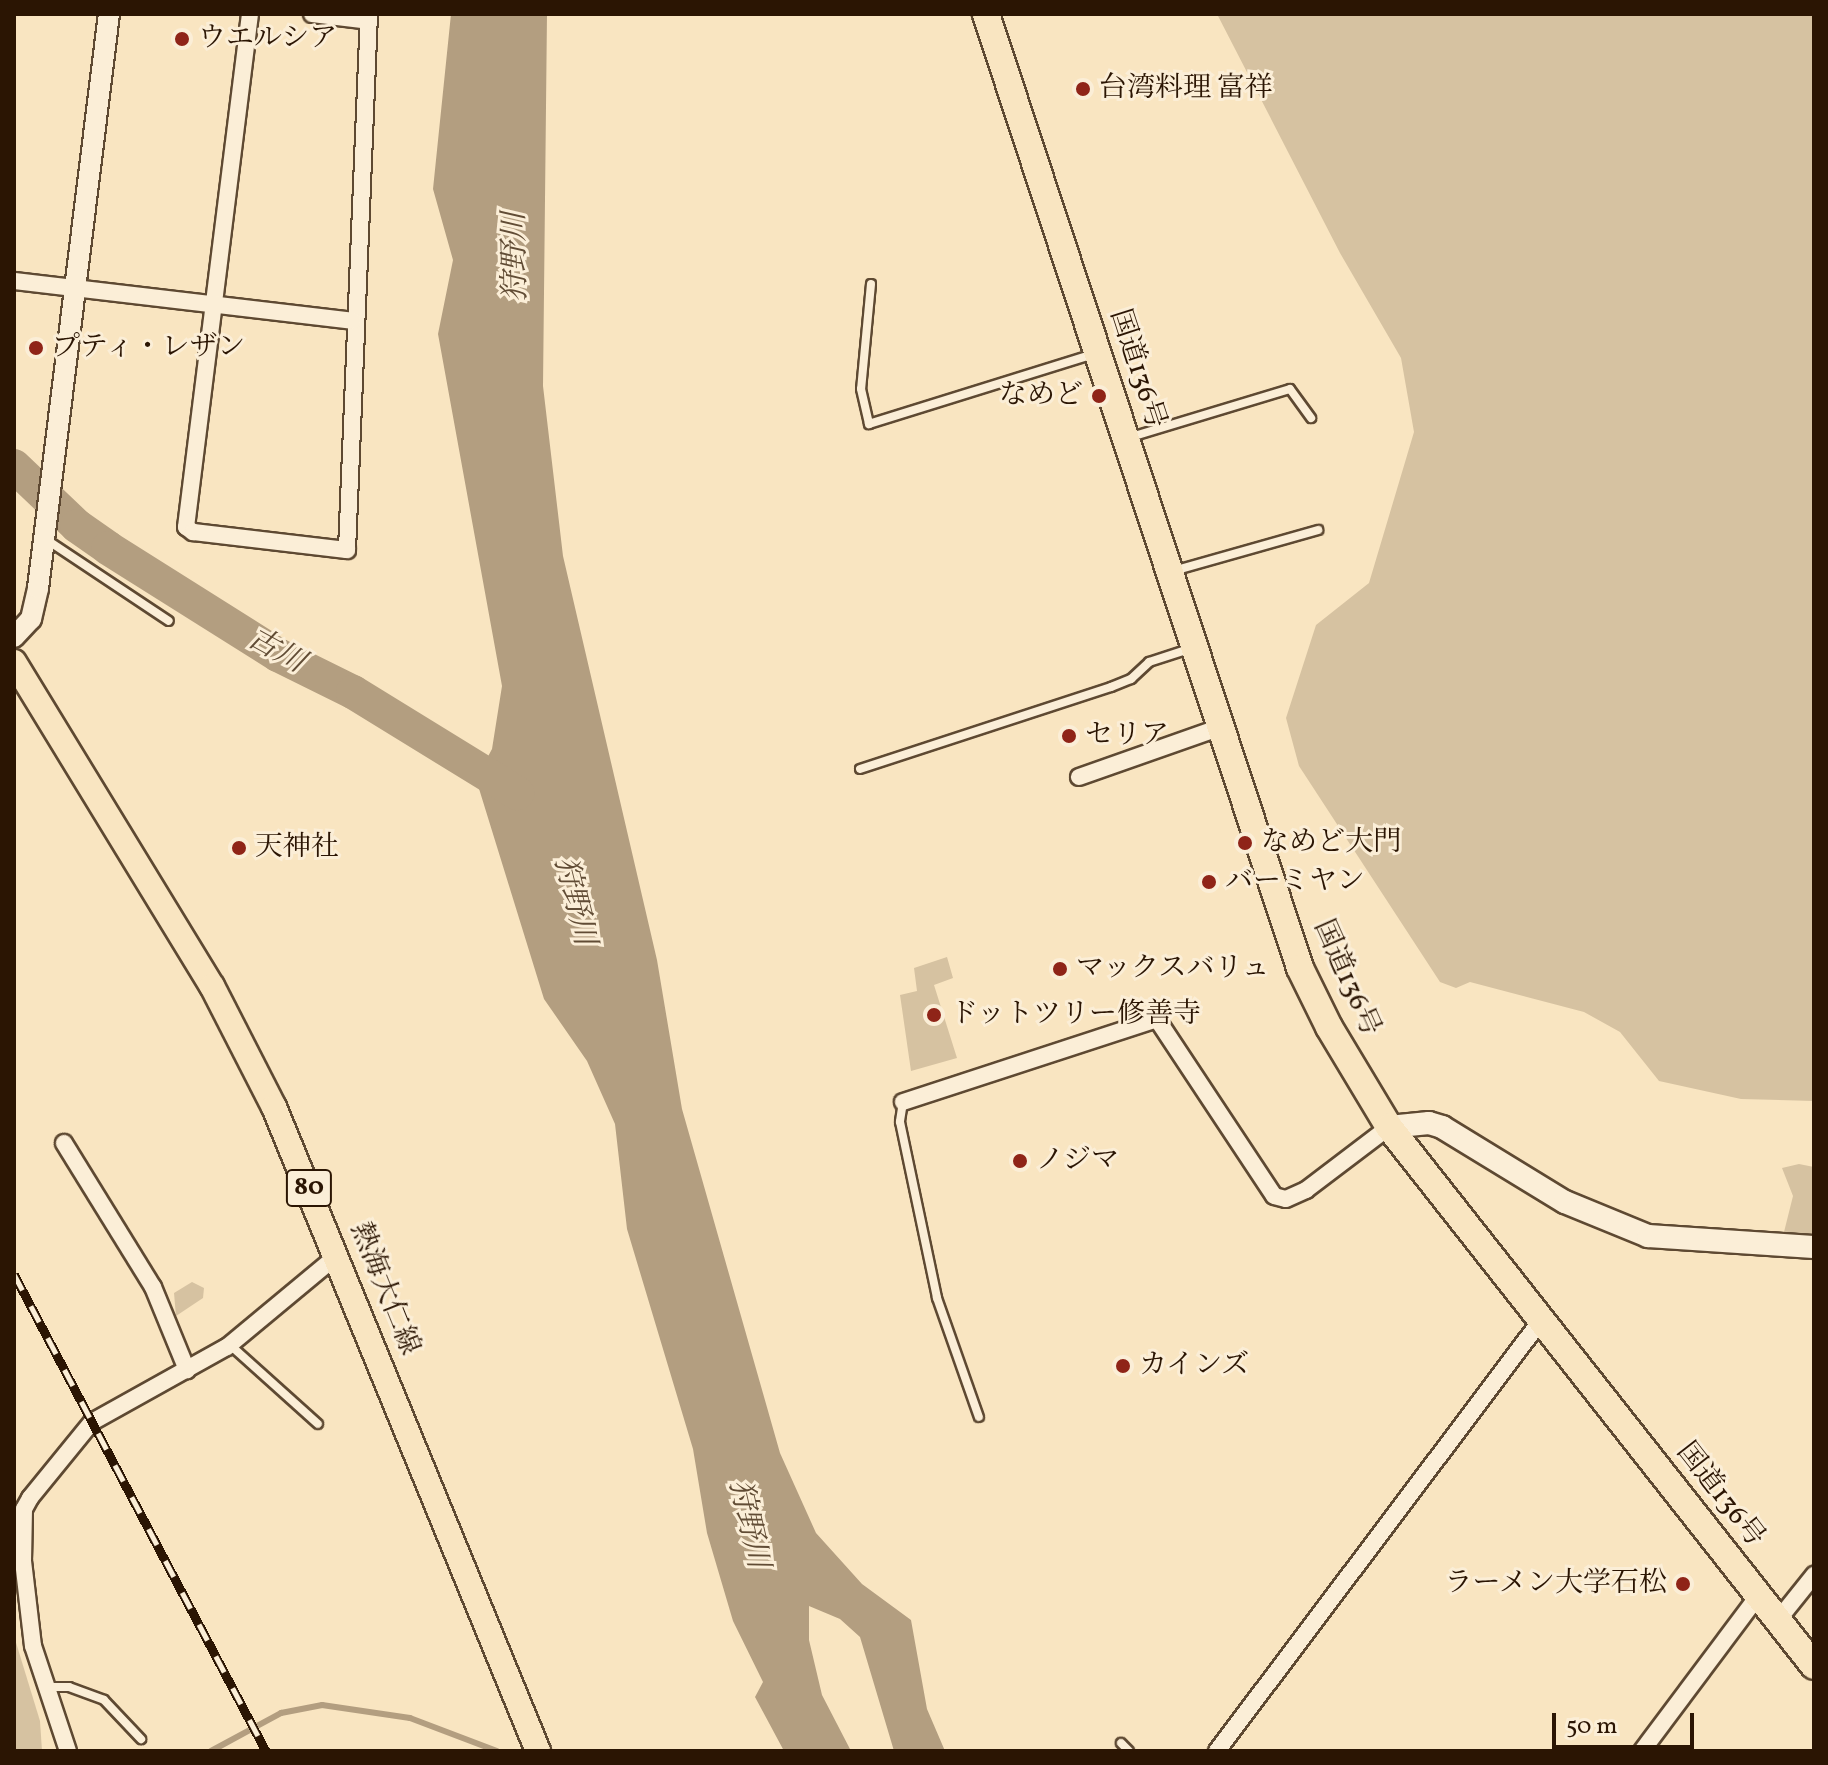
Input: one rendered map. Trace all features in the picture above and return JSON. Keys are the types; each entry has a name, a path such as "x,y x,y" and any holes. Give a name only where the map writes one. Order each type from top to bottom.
{"highway":[{"name":"国道136号","path":"986,14 1224,726 1300,968 1389,1127 1814,1666"}],"main road":[{"name":"熱海大仁線","path":"14,662 212,986 274,1107 338,1255 537,1749"},
{"path":"1389,1127 1429,1123 1442,1127 1565,1202 1648,1236 1814,1247"}],"street":[{"path":"14,637 34,612 109,14"},
{"path":"250,14 186,527 193,532 347,550 350,531 353,321 369,18 312,14"},
{"path":"14,281 353,321"},
{"path":"1079,777 1224,726"},
{"path":"903,1102 1157,1019 1274,1196 1286,1199 1306,1190 1389,1127"},
{"path":"64,1143 153,1287 187,1370"},
{"path":"68,1751 33,1646 24,1580 23,1519 30,1498 92,1422 230,1345 338,1255"},
{"path":"1217,1751 1542,1319"},
{"path":"14,1561 24,1580"},
{"path":"1778,1620 1814,1575"},
{"path":"1642,1751 1758,1596"}],"lane":[{"path":"871,284 861,389 869,424 1099,352"},
{"path":"1127,439 1290,389 1311,418"},
{"path":"1172,572 1318,530"},
{"path":"44,534 169,621"},
{"path":"860,769 1111,687 1131,679 1149,662 1197,646"},
{"path":"903,1102 900,1122 937,1298 979,1417"},
{"path":"230,1345 318,1424"},
{"path":"46,1687 69,1687 95,1696 119,1711 141,1739"},
{"path":"1121,1743 1129,1751"}],"shaded area":[{"path":"1217,14 1814,14 1814,1101 1741,1099 1659,1081 1620,1032 1584,1012 1470,982 1456,988 1440,982 1299,766 1286,718 1316,625 1369,583 1414,432 1401,358 1340,253"},
{"path":"947,957 953,978 934,985 957,1058 911,1071 900,995 917,991 914,968"},
{"path":"1799,1164 1814,1167 1814,1236 1784,1232 1793,1196 1782,1168"},
{"path":"192,1282 204,1288 203,1298 176,1316 174,1293"},
{"path":"14,1636 40,1721 42,1751 14,1751"}],"water":[{"name":"狩野川","path":"451,14 547,14 543,386 563,556 657,960 682,1109 780,1453 816,1533 862,1584 911,1620 927,1709 945,1751 894,1751 860,1637 840,1619 809,1606 809,1640 822,1695 851,1751 784,1751 755,1697 763,1682 733,1621 707,1533 693,1449 627,1229 615,1124 587,1061 544,999 476,779 492,749 502,686 438,334 453,260 433,189"}],"waterway":[{"name":"古川","path":"14,466 77,526 108,548 278,655 353,692 517,793"},
{"path":"211,1751 281,1713 322,1705 410,1718 497,1751"}],"railway":[{"path":"14,1274 266,1751"}],"place":[{"name":"ウエルシア","path":"182,39"},
{"name":"台湾料理 富祥","path":"1083,89"},
{"name":"プティ・レザン","path":"36,348"},
{"name":"なめど","path":"1099,396"},
{"name":"セリア","path":"1069,736"},
{"name":"なめど大門","path":"1245,843"},
{"name":"天神社","path":"239,848"},
{"name":"バーミヤン","path":"1209,882"},
{"name":"マックスバリュ","path":"1060,969"},
{"name":"ドットツリー修善寺","path":"934,1015"},
{"name":"ノジマ","path":"1020,1161"},
{"name":"カインズ","path":"1123,1366"},
{"name":"ラーメン大学石松","path":"1683,1584"}]}
